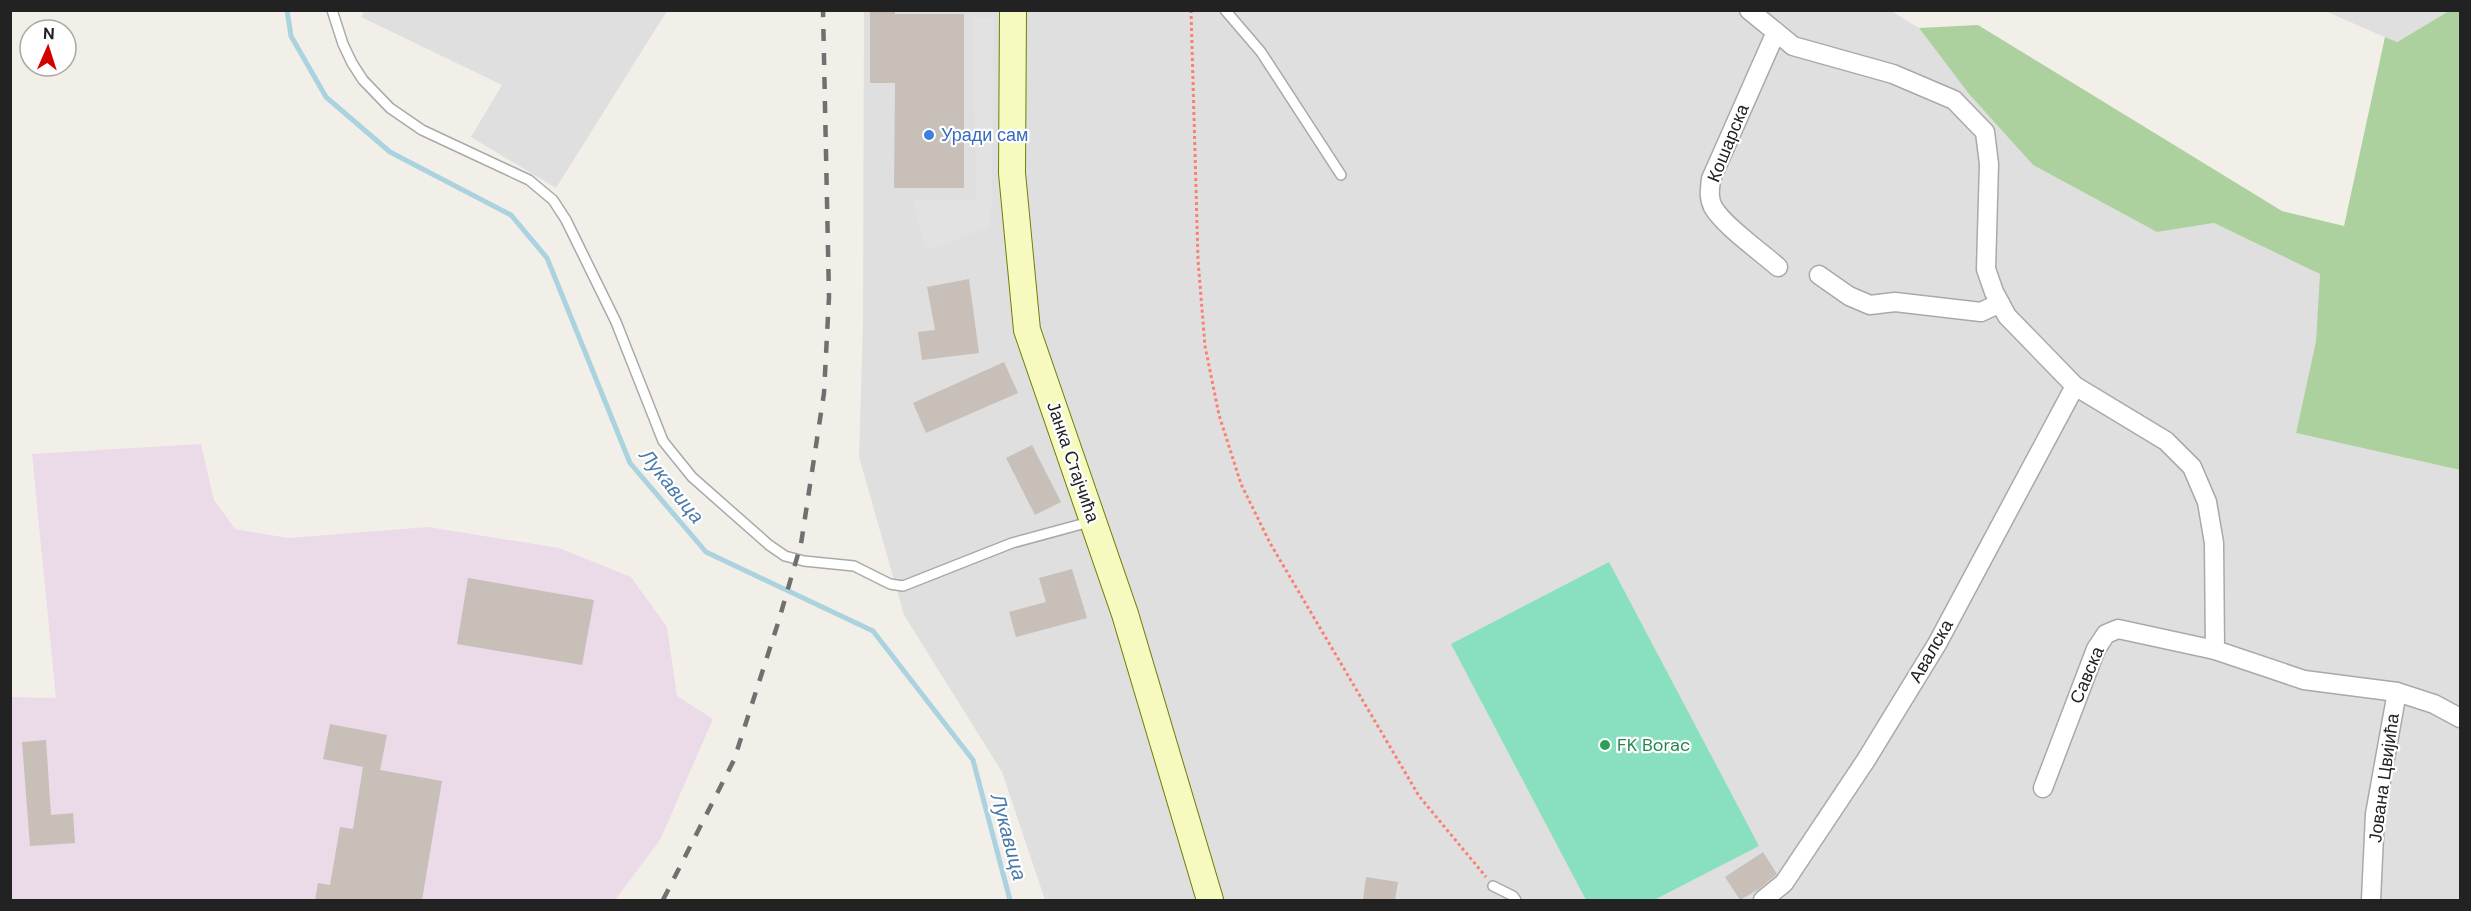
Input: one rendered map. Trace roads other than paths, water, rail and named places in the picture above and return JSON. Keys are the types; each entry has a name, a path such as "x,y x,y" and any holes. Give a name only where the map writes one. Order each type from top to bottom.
{"street":[{"name":"Јанка Стајчића","path":"1013,10 1012,173 1027,330 1125,614 1210,900"},
{"path":"1749,10 1793,46 1893,74 1954,100 1985,132 1989,164 1986,269 1994,292 2007,316 2075,386 2166,441 2192,467 2207,502 2214,543 2215,650"},
{"name":"Кошарска","path":"1776,32 1711,179 1709,195 1713,207 1723,219 1779,267"},
{"path":"1819,275 1849,296 1870,305 1895,303 1981,312 2000,303"},
{"name":"Авалска","path":"1763,900 1784,883 1866,760 1937,644 2075,386"},
{"name":"Савска","path":"2043,788 2096,649 2106,634 2118,629 2215,650 2304,680 2397,692 2434,704 2460,718"},
{"name":"Јована Цвијића","path":"2371,900 2375,814 2397,692"}],"lane":[{"path":"332,10 352,63 363,80 390,108 422,130 529,180 552,200 566,220 616,322 663,441 692,477 777,551 804,561 854,566 890,584 903,586 1012,543 1093,521"},
{"path":"1225,10 1261,52 1341,175"},
{"path":"1493,886 1513,896 1516,900"}],"waterway":[{"name":"Лукавица","path":"287,10 291,36 326,97 390,152 511,215 547,258 630,463 706,552 873,631 973,760 1010,900"}],"railway":[{"path":"663,900 734,760 801,544 824,393 829,297 823,10"}],"place":[{"name":"Уради сам","path":"929,135"},
{"name":"FK Borac","path":"1605,745"}]}
